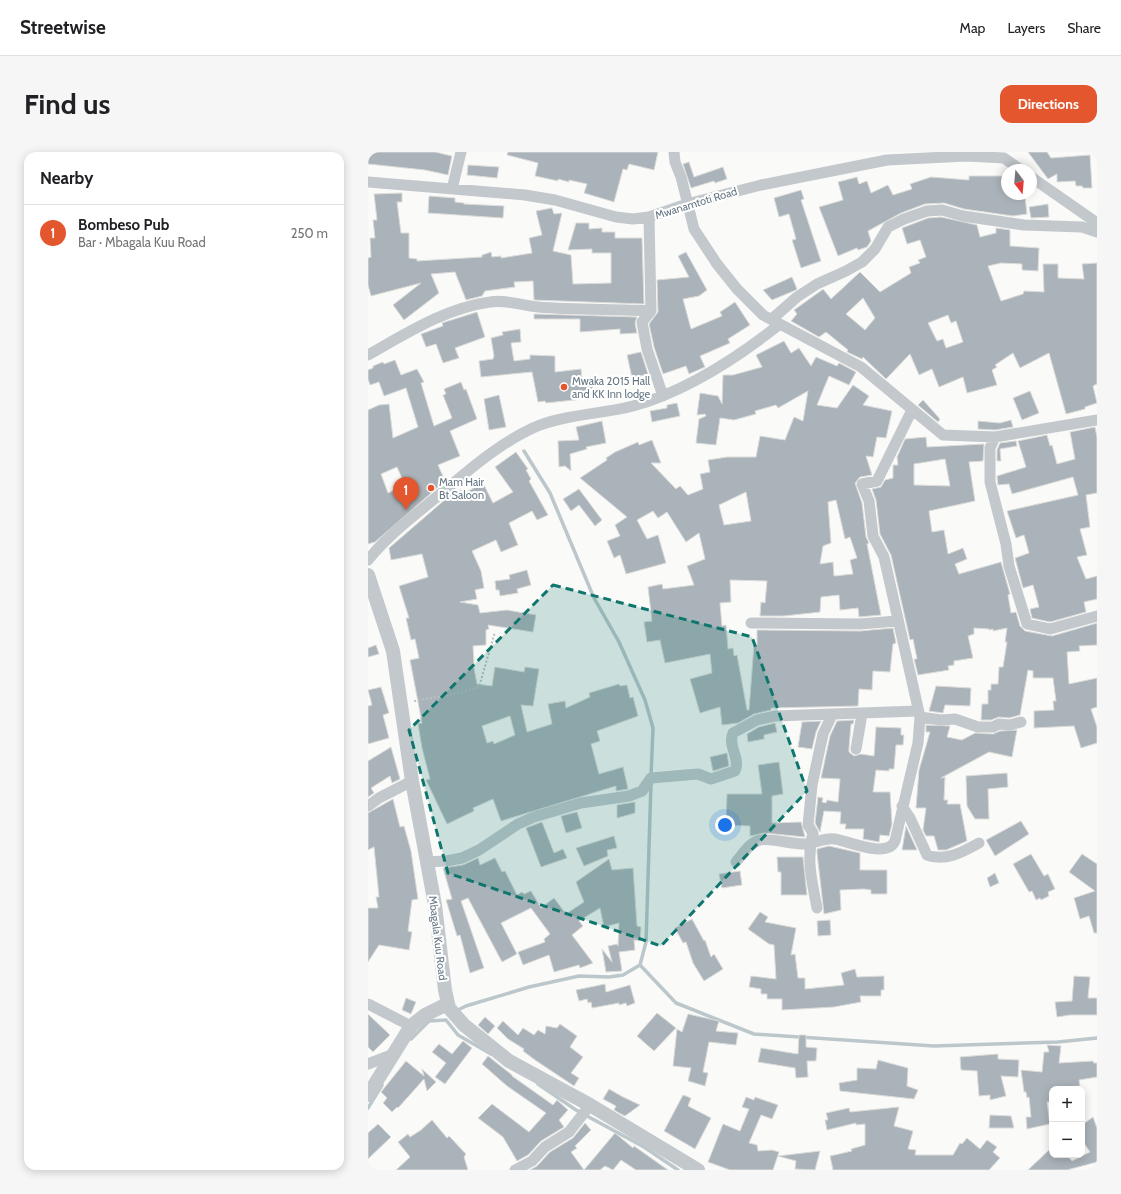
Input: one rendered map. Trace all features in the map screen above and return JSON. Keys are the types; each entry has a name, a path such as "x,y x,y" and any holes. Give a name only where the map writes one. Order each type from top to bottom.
{"street":[{"path":"452,189 461,152"},
{"path":"673,152 694,228 717,264 754,306 776,322 861,367 943,435 995,437 1097,422"},
{"name":"Mwanamtoti Road","path":"368,182 525,195 555,200 616,217 633,219 649,217 687,204 761,185 887,160 1002,155 1013,164"},
{"path":"1037,181 1097,223"},
{"path":"368,560 401,526 488,456 517,436 534,427 631,406 663,396 707,374 734,358 776,322 797,297 817,284 862,262 875,249 888,227 904,219 927,211 942,210 963,216 1024,225 1082,227 1097,232"},
{"path":"649,217 651,311 642,322 647,349 663,396"},
{"path":"368,354 445,314 490,302 506,301 537,307 651,311"},
{"path":"736,862 753,843 760,840 804,844 825,838 836,839 854,845 887,848 892,846 895,841 918,743 919,714 897,621 884,557 873,536 869,501 862,484 877,481 912,410"},
{"path":"995,437 990,448 990,482 1006,544 1009,566 1027,624 1050,629 1097,616"},
{"name":"Mbagala Kuu Road","path":"368,575 393,651 412,781 435,905 447,1004 457,1019 496,1052 590,1105 698,1170"},
{"path":"751,623 860,624 897,621"},
{"path":"426,862 446,861 474,853 502,834 534,817 581,803 629,796 642,790 651,778 698,774 711,779 723,776 735,770 737,766 730,740 733,733 757,720 775,716 862,714 882,711 919,714 941,720 955,719 978,727 1021,722"},
{"path":"817,908 810,873 808,853 813,833 808,825 812,785 822,734 832,714"},
{"path":"856,749 862,714"},
{"path":"368,806 379,798 412,781"},
{"path":"902,806 910,818 927,855 935,858 943,858 979,843"},
{"path":"368,1004 411,1026"},
{"path":"368,1095 411,1026 425,1015 447,1004"},
{"path":"368,1064 394,1054"},
{"path":"515,1170 532,1162 545,1147 569,1132 590,1105"}],"path":[{"path":"401,703 459,693 479,687 495,632"}],"highlighted area":[{"path":"553,585 752,637 807,791 661,946 448,873 409,730"}],"building":[{"path":"368,152 435,152 452,156 448,175 425,170 368,164"},
{"path":"508,152 658,152 654,170 629,164 627,170 623,169 614,202 584,193 587,184 569,180 569,182 558,179 558,181 535,176 538,163 507,155"},
{"path":"1028,152 1047,152 1051,158 1090,155 1092,188 1076,186 1075,181 1057,182 1057,174 1048,179"},
{"path":"689,162 694,177 723,167 727,179 715,183 714,181 691,188 683,164"},
{"path":"468,165 499,167 497,178 467,175"},
{"path":"969,176 1001,176 1001,200 1025,200 1027,214 1013,216 964,209 944,203 925,204 901,213 868,231 871,241 867,247 858,250 857,248 838,256 819,207 843,200 838,182 857,177 859,184 867,181 871,193 888,185 893,195 912,189 910,184 931,177 969,180"},
{"path":"801,190 804,199 801,200 821,261 801,268 792,240 796,239 789,214 779,217 774,198"},
{"path":"402,193 402,202 397,202 401,233 409,233 409,258 417,259 417,261 482,257 482,255 491,252 492,257 501,256 501,258 532,253 529,238 542,235 536,211 552,208 554,214 562,213 553,251 571,255 573,284 611,283 611,253 592,253 592,249 568,250 576,223 589,223 589,229 602,228 602,232 615,232 615,238 642,238 644,304 534,300 533,281 514,282 515,287 485,291 482,296 466,300 455,272 431,274 439,293 404,320 393,305 421,283 371,296 368,285 368,258 371,257 370,238 375,238 373,220 377,220 374,194"},
{"path":"429,196 455,198 455,202 464,204 504,206 503,218 428,213"},
{"path":"1048,204 1049,217 1031,218 1029,207"},
{"path":"941,217 977,225 980,237 996,233 996,228 1010,230 1010,246 1039,248 1038,271 1022,270 1022,264 1001,263 988,266 1001,301 1023,294 1024,291 1044,292 1043,264 1058,264 1058,278 1084,279 1082,264 1097,263 1097,384 1093,386 1097,403 1085,407 1085,409 1066,414 1049,353 1020,368 1013,353 995,365 997,367 992,370 997,385 967,393 963,377 939,387 932,369 919,375 910,354 886,379 863,357 862,359 847,352 848,350 826,332 819,337 791,321 797,314 794,310 823,289 831,299 860,272 880,292 911,273 909,267 920,263 918,260 926,257 920,240 907,244 902,228 928,218","holes":["863,298 875,318 865,330 846,314","948,315 951,323 956,321 963,342 946,348 943,339 937,341 928,323"]},
{"path":"686,252 707,290 699,296 683,299 691,329 722,316 720,312 735,302 750,325 728,339 730,343 700,356 705,367 689,374 686,366 663,374 654,347 649,324 658,312 657,280 689,277 678,256"},
{"path":"792,277 797,289 796,290 772,300 763,290"},
{"path":"477,312 485,337 455,348 459,358 443,363 436,344 426,347 421,334 443,326 442,323"},
{"path":"534,314 637,317 635,323 637,333 620,334 620,329 580,332 580,319 534,319"},
{"path":"520,329 521,342 511,343 514,361 530,359 530,355 555,356 555,372 581,369 582,379 592,378 593,398 546,403 545,401 538,402 532,372 481,377 479,361 493,359 494,356 491,338 503,335 502,332"},
{"path":"784,341 791,353 799,348 811,366 816,357 837,366 839,363 856,372 849,385 829,376 817,405 837,408 853,385 869,396 863,405 892,411 886,438 877,437 873,457 866,456 872,475 860,477 855,483 862,503 866,537 869,543 867,544 881,615 859,617 858,608 840,610 839,595 821,597 820,612 784,616 760,616 761,602 765,603 767,581 730,580 731,602 720,603 722,626 726,625 728,649 733,648 734,656 737,655 747,710 749,710 754,645 757,645 757,630 860,631 893,628 896,643 893,644 890,672 873,671 872,690 859,689 858,706 771,708 771,710 754,714 738,723 722,725 720,707 700,713 690,679 712,673 710,654 665,663 660,640 647,642 644,622 652,621 648,587 662,584 663,589 694,585 687,566 705,559 699,533 686,542 667,512 658,518 653,511 637,520 647,539 658,535 666,563 626,574 620,555 614,558 607,541 620,536 615,525 627,517 580,478 607,460 606,458 615,452 638,442 639,445 652,440 661,463 651,463 676,489 680,486 688,495 703,489 700,474 710,472 708,460 727,457 756,457 760,436 785,440 794,417 803,421 808,391 778,408 776,405 755,411 756,414 734,420 720,418 716,445 696,443 699,419 706,416 705,414 697,415 700,393 718,396 722,404 723,375 733,375 762,367 756,355","holes":["746,492 751,521 724,525 719,505","836,500 845,539 850,537 857,558 850,560 853,574 834,576 833,562 820,564 823,546 831,543 828,502"]},
{"path":"641,352 648,374 632,378 627,355"},
{"path":"395,360 401,375 417,369 424,382 421,383 434,426 452,418 443,395 446,394 444,389 461,382 464,390 466,389 477,419 450,431 460,456 438,465 445,481 375,542 368,544 368,410 379,405 389,404 393,438 418,427 406,388 384,396 379,382 370,385 368,370 383,362 384,364","holes":["397,467 405,485 388,493 381,474"]},
{"path":"1030,391 1039,413 1022,420 1013,398"},
{"path":"499,395 506,427 489,430 484,399"},
{"path":"923,400 940,419 938,422 918,405"},
{"path":"677,403 680,416 652,422 650,411 667,408 667,405"},
{"path":"1011,420 1013,427 995,430 978,429 978,421 1000,423"},
{"path":"602,421 606,443 586,447 587,449 570,454 571,471 565,466 559,467 558,441 579,440 576,427"},
{"path":"1095,427 1097,437 1097,493 1086,495 1090,527 1080,529 1087,555 1077,557 1086,579 1097,576 1097,599 1084,602 1086,612 1050,622 1032,618 1030,609 1039,607 1033,585 1023,588 1015,558 1029,553 1024,535 1016,538 1007,511 1078,495 1073,477 1012,494 1009,484 998,485 997,476 1026,467 1018,441 1047,435 1050,446 1052,445 1057,464 1075,459 1070,432"},
{"path":"926,437 927,447 984,444 983,461 969,462 975,501 929,511 932,532 944,530 948,554 963,548 967,559 955,564 959,574 1001,562 1010,594 1008,595 1011,613 1016,612 1020,626 1025,631 1052,636 1097,623 1097,645 1079,646 1080,651 1067,652 1069,684 1097,678 1097,707 1091,709 1097,727 1097,743 1081,748 1074,726 1034,728 1034,711 1054,710 1053,701 1056,701 1053,678 1033,678 1033,671 1028,670 1020,715 1009,718 999,717 991,720 981,720 982,704 988,704 988,690 991,690 991,684 998,684 999,667 1003,667 1007,642 1005,642 1007,628 993,631 993,629 989,630 974,628 974,634 968,636 973,658 954,661 954,665 948,666 949,670 918,675 914,659 917,659 913,639 910,640 891,555 880,534 876,500 872,489 881,487 885,480 893,478 893,465 898,465 897,457 905,439","holes":["945,459 950,486 914,485 914,464"]},
{"path":"1016,441 1017,446 1000,449 1001,461 997,461 997,450 1000,443"},
{"path":"516,452 528,469 526,470 531,479 529,481 548,515 537,520 532,511 509,523 518,545 501,552 496,540 472,551 481,571 484,588 475,590 477,599 460,602 478,605 480,613 507,610 536,615 533,632 488,625 489,629 486,630 486,645 473,646 473,663 477,684 492,686 495,667 524,672 525,667 539,669 533,706 521,705 527,732 552,724 548,704 565,701 566,708 590,697 589,693 619,684 620,686 627,685 630,698 633,697 638,716 597,731 600,741 591,744 599,774 623,767 628,789 616,791 616,786 501,821 493,799 473,808 474,811 447,824 426,780 430,779 422,748 418,724 422,723 410,660 419,658 415,639 411,640 406,618 409,618 399,586 428,577 422,554 391,560 389,548 455,491 456,493 461,490 463,494 483,483 493,503 513,492 495,467","holes":["510,716 515,735 494,744 493,741 487,743 482,726"]},
{"path":"579,489 602,520 595,526 579,505 571,511 563,499"},
{"path":"527,570 531,585 517,589 518,593 500,596 499,590 496,590 495,581 510,579 509,575"},
{"path":"376,645 379,654 368,657 368,648"},
{"path":"936,686 971,688 970,706 945,705 943,713 929,711"},
{"path":"381,687 389,713 383,715 389,738 368,744 368,706 372,705 368,690"},
{"path":"854,720 853,724 851,724 849,752 854,756 861,754 874,756 876,727 901,728 901,735 904,735 903,745 896,745 894,769 889,769 889,771 876,770 873,792 890,792 892,824 889,836 880,835 879,842 863,839 864,829 845,829 846,824 840,824 841,812 824,811 820,832 815,823 818,797 823,798 822,802 826,803 827,800 838,802 840,779 821,778 830,736 837,721"},
{"path":"821,721 816,732 812,749 798,747 802,722"},
{"path":"775,723 777,732 764,735 764,739 748,742 747,734 759,727"},
{"path":"926,725 950,726 947,737 962,740 975,733 993,734 1000,731 1017,730 1012,757 989,752 941,778 945,777 944,800 948,800 947,804 960,804 967,841 946,850 938,850 934,836 926,836 923,830 926,808 916,808 919,770 930,732 926,732"},
{"path":"391,747 400,779 392,783 390,776 371,788 374,793 368,797 368,761"},
{"path":"727,753 729,766 713,771 710,757"},
{"path":"779,762 783,794 772,796 772,823 801,822 805,837 764,833 750,836 750,826 726,825 727,794 762,794 758,765"},
{"path":"1007,773 1008,787 988,789 989,819 975,819 967,806 966,776"},
{"path":"393,799 400,827 404,826 411,851 418,899 412,900 408,931 412,932 409,950 379,945 368,962 368,908 378,908 376,897 379,897 374,847 368,850 368,813"},
{"path":"635,802 635,813 617,818 617,805"},
{"path":"577,812 582,828 566,833 561,816"},
{"path":"1021,821 1029,834 995,856 986,840"},
{"path":"542,822 554,853 563,849 567,858 541,867 526,828"},
{"path":"906,826 917,850 902,850"},
{"path":"614,836 617,848 607,850 608,856 584,866 576,848"},
{"path":"829,846 860,853 860,870 887,870 887,894 871,894 871,890 864,889 840,890 841,910 824,914 817,849"},
{"path":"1031,854 1044,876 1048,874 1055,889 1048,892 1049,896 1041,900 1040,898 1036,900 1032,891 1029,892 1013,864"},
{"path":"1082,854 1097,864 1097,933 1094,933 1089,916 1080,919 1074,898 1095,891 1069,872"},
{"path":"777,857 803,857 807,895 781,895 781,872 778,872"},
{"path":"478,858 480,865 495,858 502,872 505,871 517,895 522,892 524,894 531,891 541,908 554,898 566,914 584,902 576,882 609,859 612,870 633,868 637,926 641,927 640,941 634,940 635,950 619,952 622,971 606,972 602,949 612,962 608,946 617,944 618,946 619,923 604,927 600,908 579,921 583,926 572,935 593,963 580,968 579,965 554,972 549,955 523,965 518,952 545,942 544,939 550,934 531,908 501,923 517,954 502,962 468,898 461,901 484,968 470,973 460,935 457,936 446,900 452,899 443,868 463,865"},
{"path":"740,871 742,885 722,888 719,874"},
{"path":"995,873 999,883 990,887 987,878"},
{"path":"760,912 768,917 765,922 796,928 791,955 795,954 798,978 805,978 805,989 844,985 841,973 855,969 857,977 884,976 884,990 881,990 881,996 860,996 861,1002 834,1007 782,1010 782,999 767,999 767,994 761,994 761,989 749,987 751,976 776,979 774,945 769,944 748,929"},
{"path":"692,919 704,941 705,940 711,957 714,954 723,969 704,981 693,963 686,942 683,943 675,928"},
{"path":"830,920 831,935 818,936 817,921"},
{"path":"1074,976 1090,977 1088,998 1097,998 1097,1015 1070,1015 1057,1017 1055,1002 1072,1001"},
{"path":"605,984 606,992 630,985 635,1003 627,1006 626,1003 619,1005 619,1003 592,1008 591,1002 588,1003 587,999 579,1001 576,990"},
{"path":"406,998 416,1002 411,1014 402,1010"},
{"path":"657,1013 676,1028 654,1051 637,1036"},
{"path":"368,1014 390,1035 373,1052 368,1047"},
{"path":"688,1014 719,1021 716,1031 738,1033 736,1045 709,1042 703,1072 708,1073 705,1086 688,1081 691,1068 673,1066 677,1029 682,1032"},
{"path":"485,1017 495,1026 488,1034 478,1025"},
{"path":"503,1021 518,1035 523,1028 534,1035 538,1030 545,1034 546,1026 557,1028 560,1024 577,1036 570,1047 583,1057 571,1073 579,1078 574,1086 535,1060 523,1051 524,1049 508,1039 497,1028"},
{"path":"799,1035 806,1035 806,1047 817,1048 816,1061 807,1061 808,1077 796,1078 795,1068 758,1062 761,1048 798,1054"},
{"path":"463,1041 472,1048 445,1084 435,1077 446,1063 432,1052 439,1044 452,1054"},
{"path":"1047,1045 1061,1046 1059,1063 1093,1061 1094,1063 1097,1063 1097,1077 1079,1080 1080,1086 1049,1086 1049,1102 1047,1102 1049,1124 1027,1129 1026,1117 1031,1117 1029,1097 1027,1098 1026,1092 1024,1092 1021,1070 1042,1072 1044,1052 1049,1052"},
{"path":"998,1054 998,1059 1019,1060 1018,1077 1001,1076 1006,1096 990,1100 990,1095 979,1096 977,1071 961,1070 960,1057"},
{"path":"488,1056 512,1076 553,1105 557,1100 568,1110 559,1120 564,1127 541,1141 528,1155 517,1161 503,1137 478,1118 492,1104 529,1132 546,1113 507,1086 482,1064"},
{"path":"878,1060 908,1068 907,1086 918,1090 914,1099 840,1091 839,1083 857,1080 857,1068 876,1069"},
{"path":"406,1061 424,1076 422,1069 436,1082 427,1091 424,1079 398,1108 397,1107 392,1112 383,1103 387,1098 381,1092"},
{"path":"609,1089 640,1105 625,1116 621,1114 614,1110 616,1106 603,1099"},
{"path":"683,1095 691,1098 688,1106 711,1118 695,1149 664,1131"},
{"path":"746,1097 754,1100 755,1097 778,1105 772,1119 761,1115 749,1143 757,1145 758,1151 772,1150 779,1152 773,1170 730,1170 708,1162 723,1124 740,1131 749,1109 742,1107"},
{"path":"899,1107 894,1126 913,1131 908,1149 916,1150 915,1155 953,1155 960,1143 962,1144 967,1138 980,1149 987,1140 997,1147 993,1152 1000,1158 989,1170 833,1170 830,1156 852,1151 851,1149 865,1145 865,1124 856,1125 856,1123 827,1130 825,1120 828,1120 826,1113 849,1108 850,1112"},
{"path":"990,1115 1011,1116 1014,1128 989,1128"},
{"path":"1093,1117 1097,1128 1097,1162 1067,1170 1028,1170 1049,1150 1049,1158 1070,1158 1072,1161 1078,1158 1085,1158 1085,1154 1090,1152 1085,1144 1085,1123"},
{"path":"432,1120 447,1138 449,1136 466,1154 464,1157 468,1170 396,1170 410,1157 398,1142 408,1134 410,1137 421,1130"},
{"path":"585,1123 591,1130 575,1146 577,1148 571,1152 584,1170 530,1170 537,1166 550,1152 573,1138"},
{"path":"378,1124 391,1137 368,1159 368,1133"},
{"path":"615,1133 633,1148 634,1146 668,1170 636,1170 621,1160 613,1170 605,1166 600,1170 584,1170"},
{"path":"820,1151 815,1170 795,1169 796,1161 778,1156"}],"waterway":[{"path":"524,451 550,493 594,598 619,642 645,700 653,728 651,777"},
{"path":"651,783 646,942 640,965 676,1003 754,1034 934,1046 1058,1042 1097,1038"},
{"path":"456,1011 466,1006 529,987 579,976 609,977 623,975 640,965"},
{"path":"411,1039 429,1021 446,1020 458,1035 491,1054"},
{"path":"538,1084 576,1110 644,1147 678,1170"},
{"path":"368,1108 382,1085"}],"place":[{"name":"Mwaka 2015 Hall and KK Inn lodge","path":"564,387"},
{"name":"Mam Hair Bt Saloon","path":"431,488"},
{"name":"Bombeso Pub","path":"406,510"}]}
